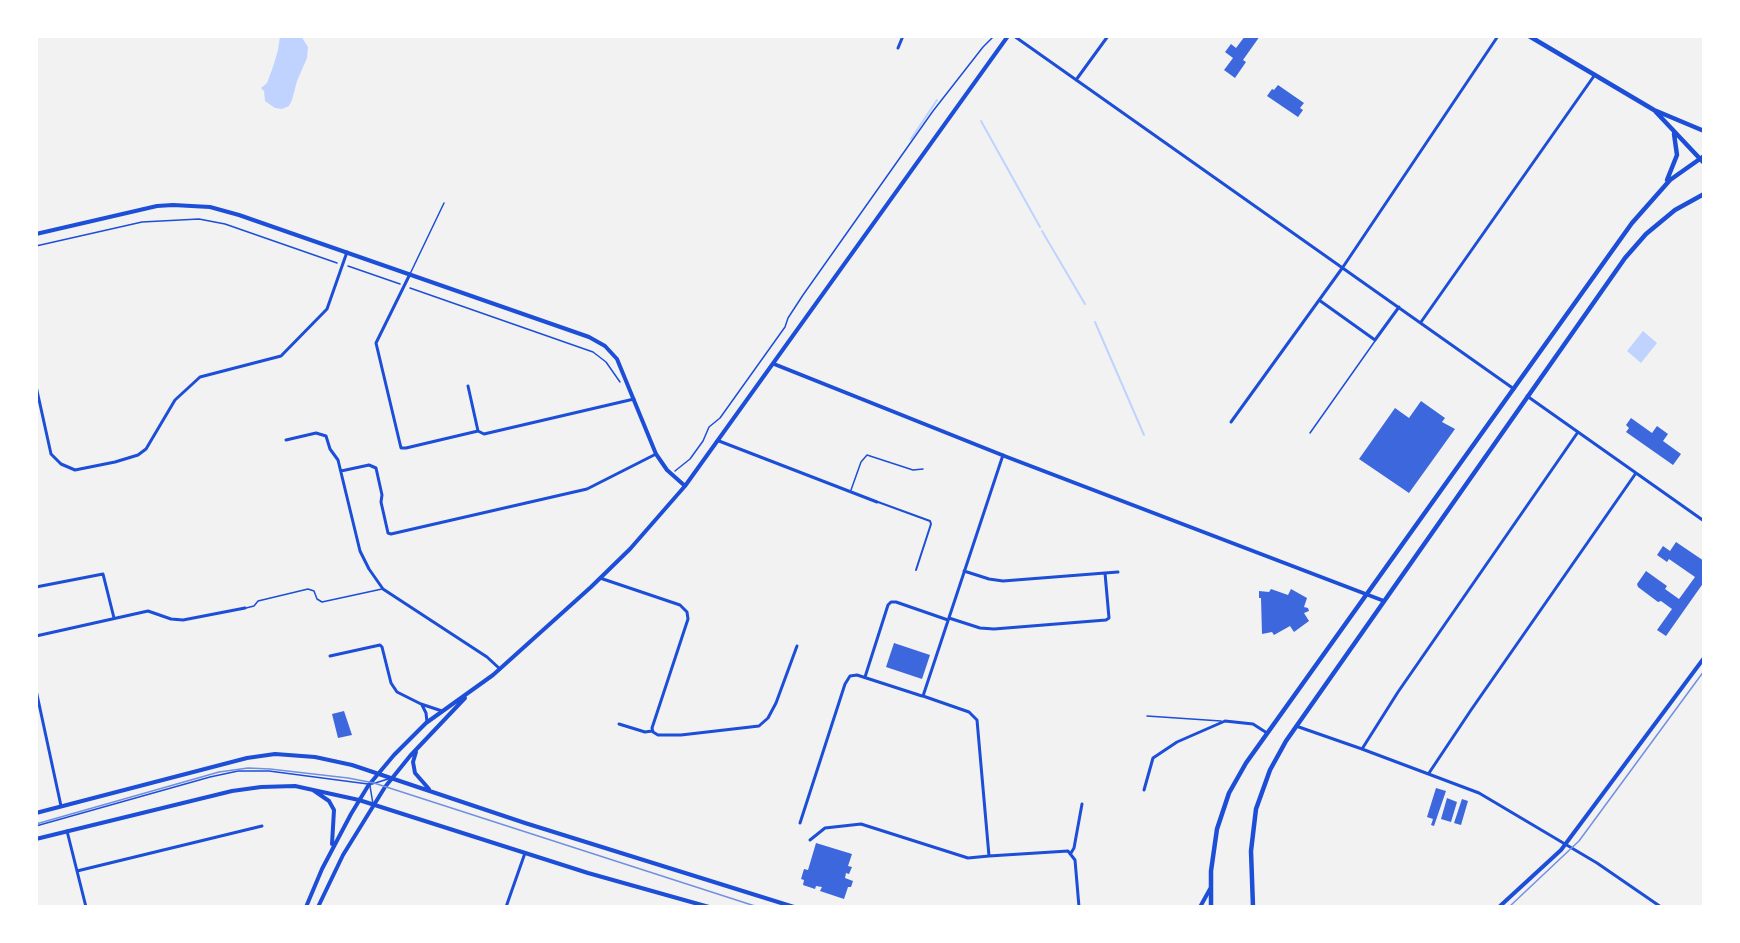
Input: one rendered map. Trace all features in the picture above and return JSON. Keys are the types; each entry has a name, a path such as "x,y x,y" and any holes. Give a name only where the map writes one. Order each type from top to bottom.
{"main road":[{"path":"1529,36 1654,110 1704,131"},
{"path":"1654,110 1673,132 1702,157 1704,163"},
{"path":"1664,185 1677,155 1673,132"},
{"path":"1211,907 1210,889 1215,842 1225,804 1241,771 1632,223 1664,185 1702,157"},
{"path":"1252,907 1251,851 1257,809 1270,770 1296,726 1625,258 1646,234 1675,210 1704,194"}],"street":[{"path":"897,48 903,36"},
{"path":"306,907 332,848 359,800 378,774 411,737 426,723 500,669 600,578 650,527 685,486 1008,36"},
{"path":"1014,36 1514,389"},
{"path":"1076,80 1107,36"},
{"path":"1232,422 1342,267 1498,36"},
{"path":"1421,322 1594,76"},
{"path":"36,234 148,207 182,205 223,210 598,341 617,359 656,454 667,470 685,486"},
{"path":"36,386 51,454 61,464 75,470 135,456 146,449 175,400 200,377 281,356 327,309 346,252"},
{"path":"410,274 376,343 399,445 406,448 478,431 484,434 634,399"},
{"path":"1319,300 1375,340 1399,307"},
{"path":"774,364 1003,455 1384,601"},
{"path":"468,386 478,431"},
{"path":"1527,396 1704,521"},
{"path":"1362,748 1398,692 1578,432"},
{"path":"286,440 316,433 326,436 341,471 360,551 383,589 487,657 500,669"},
{"path":"719,441 930,521 932,524 916,570"},
{"path":"341,471 369,465 376,468 388,533 391,534 587,489 656,454"},
{"path":"923,696 1003,455"},
{"path":"1429,773 1636,472"},
{"path":"964,571 1003,581 1118,572"},
{"path":"865,677 889,603 896,602 980,628 994,629 1107,620 1109,615 1105,573"},
{"path":"36,587 103,574 114,618"},
{"path":"600,578 680,605 687,612 688,619 652,731"},
{"path":"36,636 148,611 171,619 183,620 245,608"},
{"path":"330,656 380,645 395,689 421,704 442,711"},
{"path":"619,724 668,737 759,726 768,718 776,703 797,646"},
{"path":"1499,907 1566,844 1704,658"},
{"path":"800,823 847,680 852,675 865,677 969,712 978,722 989,856"},
{"path":"36,690 62,806"},
{"path":"318,907 335,870 392,778 467,695"},
{"path":"421,704 426,713 426,723"},
{"path":"1144,790 1153,758 1177,742 1225,721 1253,724 1267,733"},
{"path":"1296,726 1429,773 1488,798 1566,844 1661,907"},
{"path":"417,748 413,762 415,773 431,791"},
{"path":"36,813 235,760 292,754 321,758 392,778 601,847 794,907"},
{"path":"36,839 248,788 282,785 309,788 374,804 525,853 710,907"},
{"path":"309,788 329,801 334,810 332,848"},
{"path":"1071,853 1074,848 1082,804"},
{"path":"810,840 825,828 861,824 968,858 1063,850 1071,853 1075,860 1079,907"},
{"path":"77,871 262,826"},
{"path":"67,831 86,907"},
{"path":"506,907 525,853"},
{"path":"1200,907 1210,889"}],"lane":[{"path":"410,274 444,203"},
{"path":"1310,433 1375,340"},
{"path":"851,491 861,462 867,455 913,470 923,469"},
{"path":"245,608 254,606 258,601 308,589 314,591 317,599 322,602 383,589"},
{"path":"1147,716 1225,721"},
{"path":"36,826 238,771 269,771 369,785 392,778"},
{"path":"369,785 374,804"}],"path":[{"path":"675,472 680,465 690,459 705,438 709,427 720,418 780,334 803,295 933,111 994,36"},
{"path":"36,246 142,222 199,219 225,224 593,352 606,362 617,380 623,385"}],"water":[{"path":"280,36 301,36 308,47 307,58 292,100 289,106 282,109 275,108 265,101 264,91 261,88 267,83 273,67"},
{"path":"1643,331 1657,343 1641,363 1627,351"}],"building":[{"path":"1245,36 1260,36 1243,60 1246,62 1235,78 1224,70 1233,58 1225,52 1231,44 1236,48"},
{"path":"1278,85 1304,103 1300,108 1303,110 1298,117 1267,96"},
{"path":"1421,401 1445,418 1442,422 1455,429 1409,493 1359,459 1395,408 1409,418"},
{"path":"1631,418 1652,433 1657,426 1668,434 1663,441 1681,454 1673,465 1626,432 1629,428 1626,425"},
{"path":"1676,542 1704,561 1704,582 1666,636 1657,630 1672,609 1661,601 1658,602 1637,584 1646,571 1667,586 1665,589 1679,599 1695,577 1669,559 1667,562 1657,555 1663,546 1670,551"},
{"path":"1271,589 1288,595 1291,589 1307,598 1304,607 1309,611 1304,613 1309,621 1294,632 1290,626 1274,635 1272,632 1262,634 1259,591 1269,592"},
{"path":"894,643 930,655 922,679 886,667"},
{"path":"344,711 352,735 338,738 332,714"},
{"path":"1436,788 1446,791 1434,826 1431,825 1433,819 1427,817"},
{"path":"1447,798 1457,802 1451,822 1441,819"},
{"path":"1462,799 1468,801 1461,825 1454,823"},
{"path":"816,843 852,854 848,866 852,867 849,874 846,873 845,878 853,881 844,899 820,891 822,887 816,886 815,889 803,885 804,880 801,879 804,869 808,870"}],"waterway":[{"path":"911,139 937,100"},
{"path":"981,121 1040,227"},
{"path":"1042,231 1085,304"},
{"path":"1095,322 1144,435"}],"tram line":[{"path":"1509,907 1579,841 1704,671"},
{"path":"36,824 219,772 248,768 270,769 374,783 758,907"}]}
